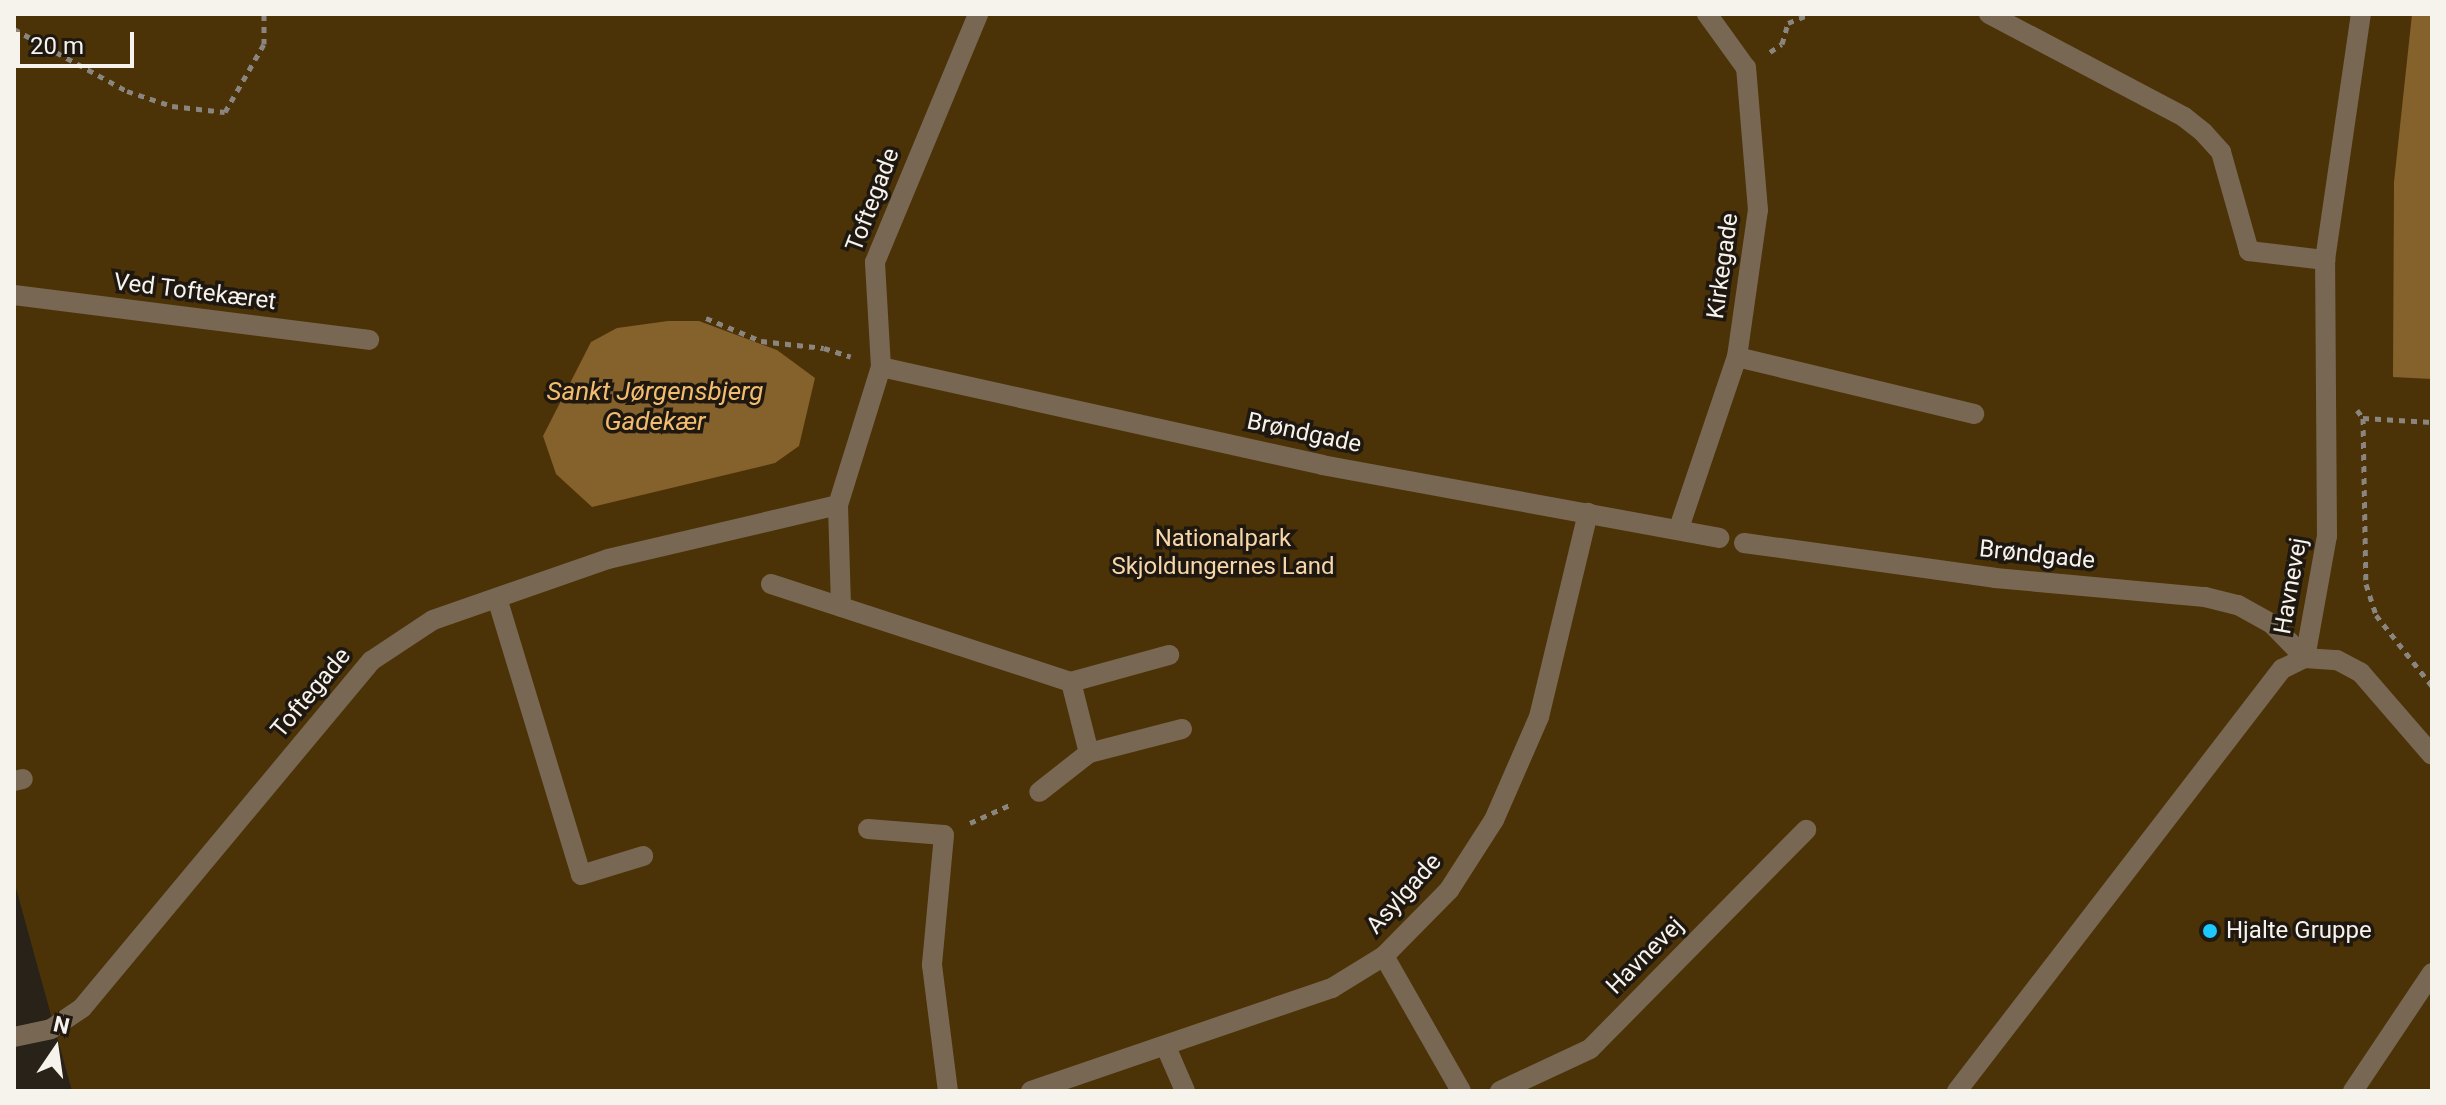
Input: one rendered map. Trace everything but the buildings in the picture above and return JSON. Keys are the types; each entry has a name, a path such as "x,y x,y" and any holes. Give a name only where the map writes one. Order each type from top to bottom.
{"street":[{"name":"Toftegade","path":"841,607 838,505 881,367 875,262 978,14"},
{"path":"1707,14 1746,68"},
{"path":"1989,14 2184,117 2203,132 2221,152 2249,251 2325,260"},
{"name":"Havnevej","path":"1957,1091 2266,683 2305,658 2327,536 2325,260 2361,14"},
{"name":"Kirkegade","path":"1679,528 1737,357 1758,210 1746,68"},
{"name":"Ved Toftekæret","path":"14,295 369,340"},
{"path":"1737,357 1974,414"},
{"name":"Brøndgade","path":"881,367 1322,465 1679,528 1719,538"},
{"name":"Toftegade","path":"14,1037 51,1029 82,1008 371,661 433,620 608,559 838,505"},
{"name":"Asylgade","path":"1031,1091 1332,988 1384,956 1449,890 1494,820 1539,717 1588,513"},
{"name":"Brøndgade","path":"1744,543 1995,578 2205,597 2238,605 2271,623 2305,658"},
{"path":"771,584 1071,682 1169,655"},
{"path":"497,598 581,875 643,856"},
{"path":"2305,658 2337,660 2361,673 2432,755"},
{"path":"1071,682 1089,753"},
{"path":"1039,792 1089,753 1182,729"},
{"path":"868,829 944,835 932,965 948,1091"},
{"name":"Havnevej","path":"1500,1091 1590,1049 1806,830"},
{"path":"1384,956 1461,1091"},
{"path":"2353,1091 2430,980"},
{"path":"1166,1047 1185,1091"}],"path":[{"path":"14,29 127,91 172,106 225,112 264,44 264,14"},
{"path":"1746,68 1782,44 1788,23 1810,14"},
{"path":"706,318 761,341 824,348 881,367"},
{"path":"2328,368 2363,418 2366,584 2376,615 2432,686"},
{"path":"2363,418 2432,422"},
{"path":"944,835 1039,792"}],"green space":[{"name":"Nationalpark Skjoldungernes Land","path":"14,14 2432,14 2432,1091 72,1091 14,881"}],"water":[{"path":"2412,14 2432,14 2432,379 2393,377 2394,182"},
{"name":"Sankt Jørgensbjerg Gadekær","path":"668,321 699,321 777,350 815,378 799,446 775,463 592,507 556,474 543,436 591,342 617,328"}],"place":[{"name":"Hjalte Gruppe","path":"2210,931"}]}
